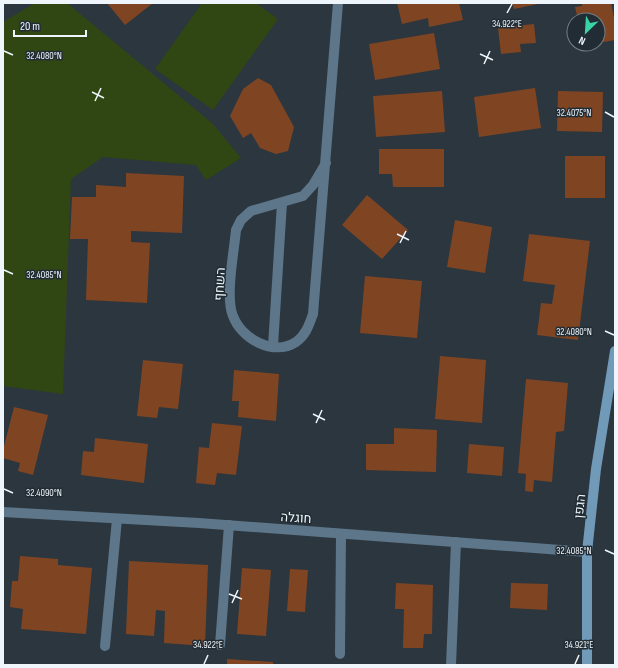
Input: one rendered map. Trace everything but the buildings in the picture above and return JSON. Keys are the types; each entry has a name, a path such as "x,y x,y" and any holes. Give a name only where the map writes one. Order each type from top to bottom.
{"street":[{"name":"השחף","path":"326,163 313,185 303,196 251,211 241,220 236,230 230,302 232,315 239,328 250,338 266,345 279,347 295,343 306,332 313,314 326,163 338,3"},
{"path":"273,346 282,203"},
{"name":"הגפן","path":"587,665 588,552 596,469 615,351"},
{"name":"חוגלה","path":"3,513 229,525 588,552"},
{"path":"105,646 117,519"},
{"path":"220,645 229,525"},
{"path":"340,654 342,534"},
{"path":"451,665 456,542"}],"green space":[{"path":"35,3 67,3 213,124 241,158 206,180 196,165 103,157 71,179 63,394 3,386 3,22"},
{"path":"202,3 256,3 278,19 213,110 155,69"}]}
